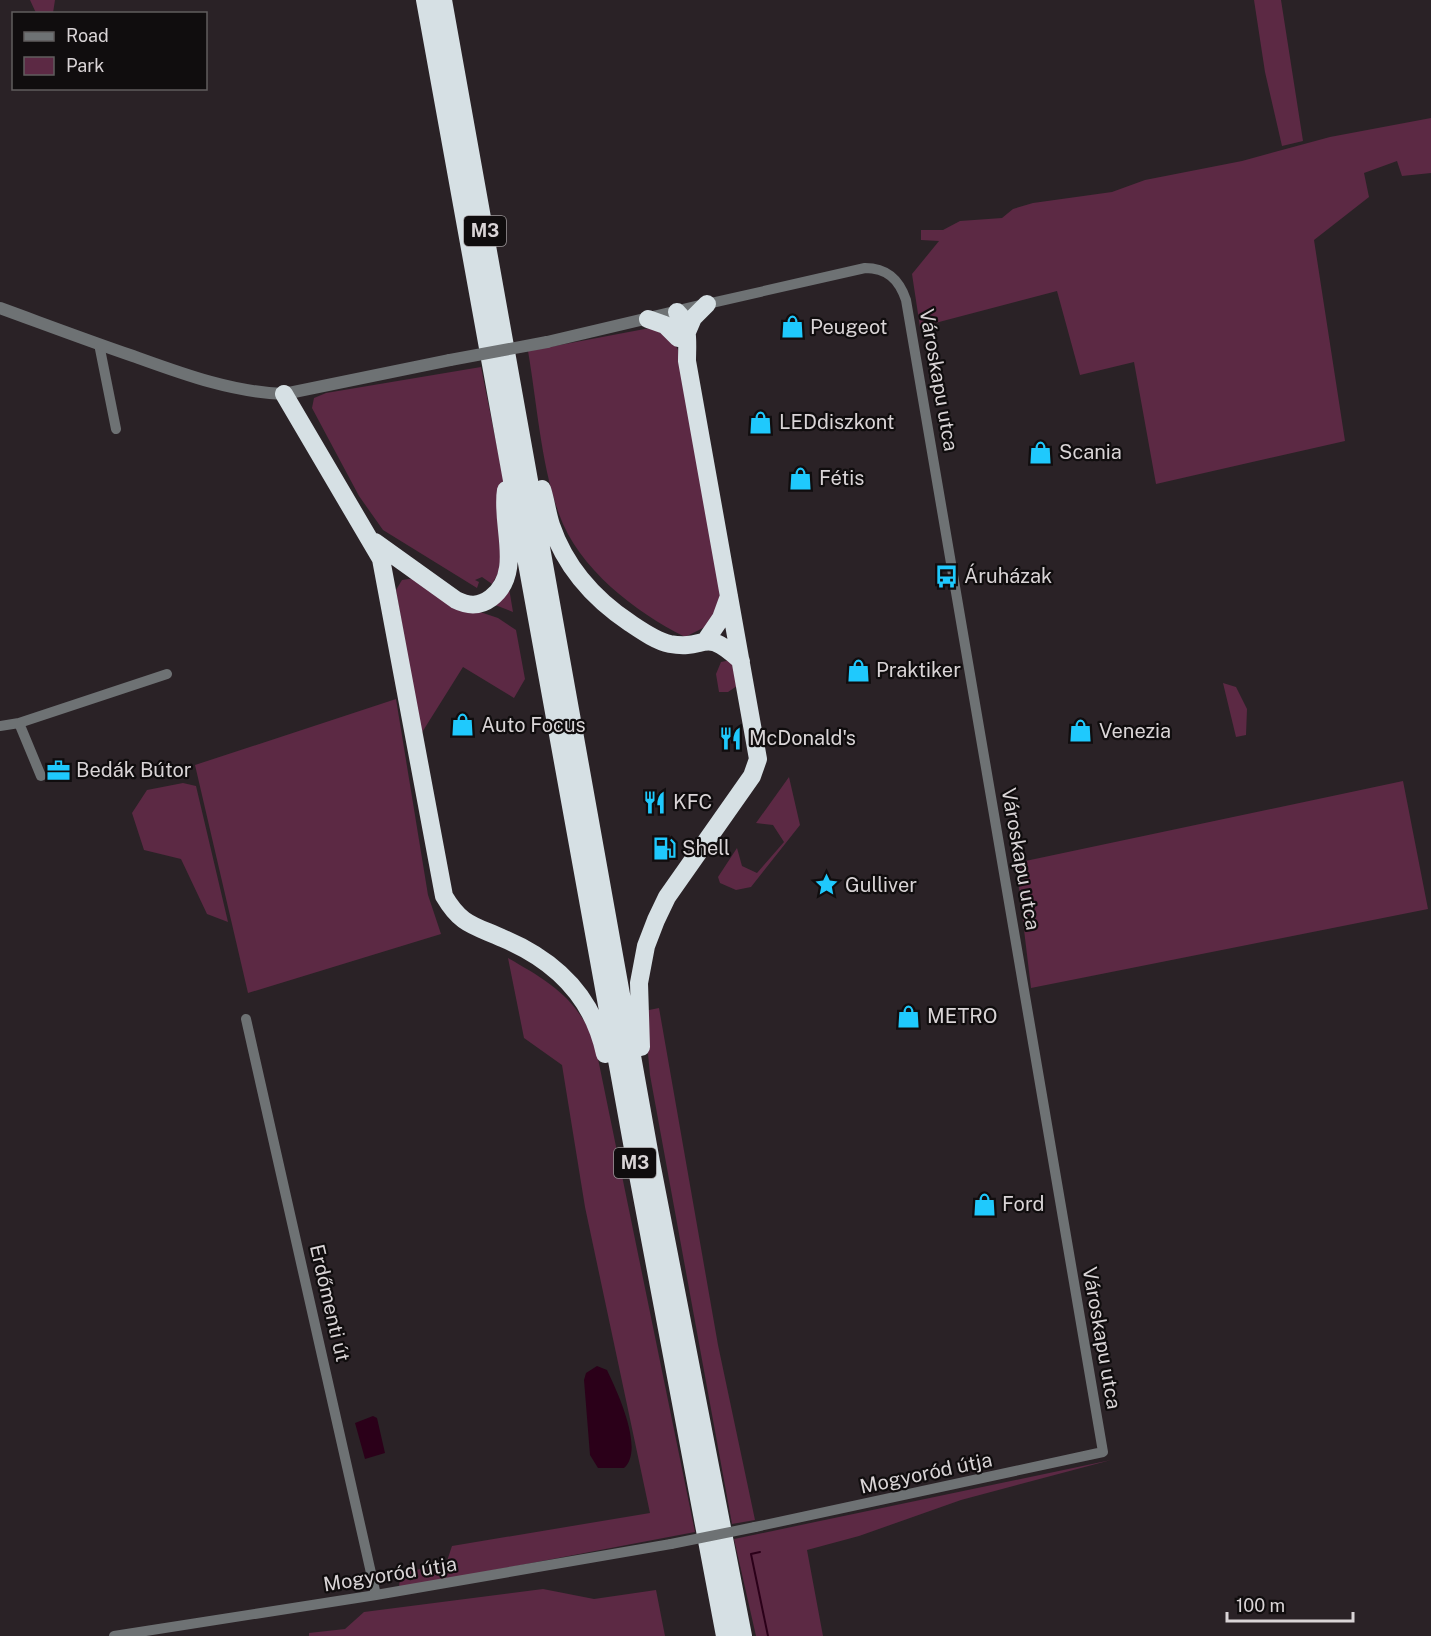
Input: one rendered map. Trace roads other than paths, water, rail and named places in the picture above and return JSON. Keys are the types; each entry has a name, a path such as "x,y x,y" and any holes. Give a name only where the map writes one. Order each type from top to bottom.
{"highway":[{"name":"M3","path":"425,0 518,465 743,1636"},
{"name":"M3","path":"443,0 518,465 634,1154 726,1636"},
{"path":"683,335 693,318 707,304"},
{"path":"651,1162 650,1125 638,1014 639,983 649,938 667,897 752,776 758,764 683,335 675,320 677,312"},
{"path":"648,319 683,335"},
{"path":"284,394 370,538 391,586"},
{"path":"370,538 417,574 466,605 488,601 500,588 510,559 505,497 518,465 541,488 561,548 586,586 626,620 662,641 683,645 736,632"},
{"path":"391,555 391,586 444,896 461,920 471,927 500,936 527,949 555,969 581,994 602,1041 620,1125 634,1154"},
{"path":"391,586 403,575 417,574"},
{"path":"711,639 724,612 729,595"},
{"path":"711,639 722,644 741,662"}],"street":[{"name":"Városkapu utca","path":"707,304 865,268 882,270 900,283 908,308 1103,1452"},
{"path":"0,308 222,386 284,394 547,342 707,304"},
{"path":"99,344 116,429"},
{"path":"0,726 19,723 166,674"},
{"path":"19,723 41,776"},
{"name":"Erdőmenti út","path":"246,1019 376,1595"},
{"name":"Mogyoród útja","path":"114,1636 376,1595 671,1544 1103,1452"}],"waterway":[{"path":"760,1552 751,1554 768,1636"}],"place":[{"name":"Peugeot","path":"792,327"},
{"name":"LEDdiszkont","path":"761,422"},
{"name":"Scania","path":"1041,452"},
{"name":"Fétis","path":"801,478"},
{"name":"Áruházak","path":"946,576"},
{"name":"Praktiker","path":"858,670"},
{"name":"Auto Focus","path":"463,725"},
{"name":"Venezia","path":"1081,731"},
{"name":"McDonald's","path":"731,738"},
{"name":"Bedák Bútor","path":"58,770"},
{"name":"KFC","path":"655,802"},
{"name":"Shell","path":"664,848"},
{"name":"Gulliver","path":"827,885"},
{"name":"METRO","path":"909,1016"},
{"name":"Ford","path":"984,1204"}]}
